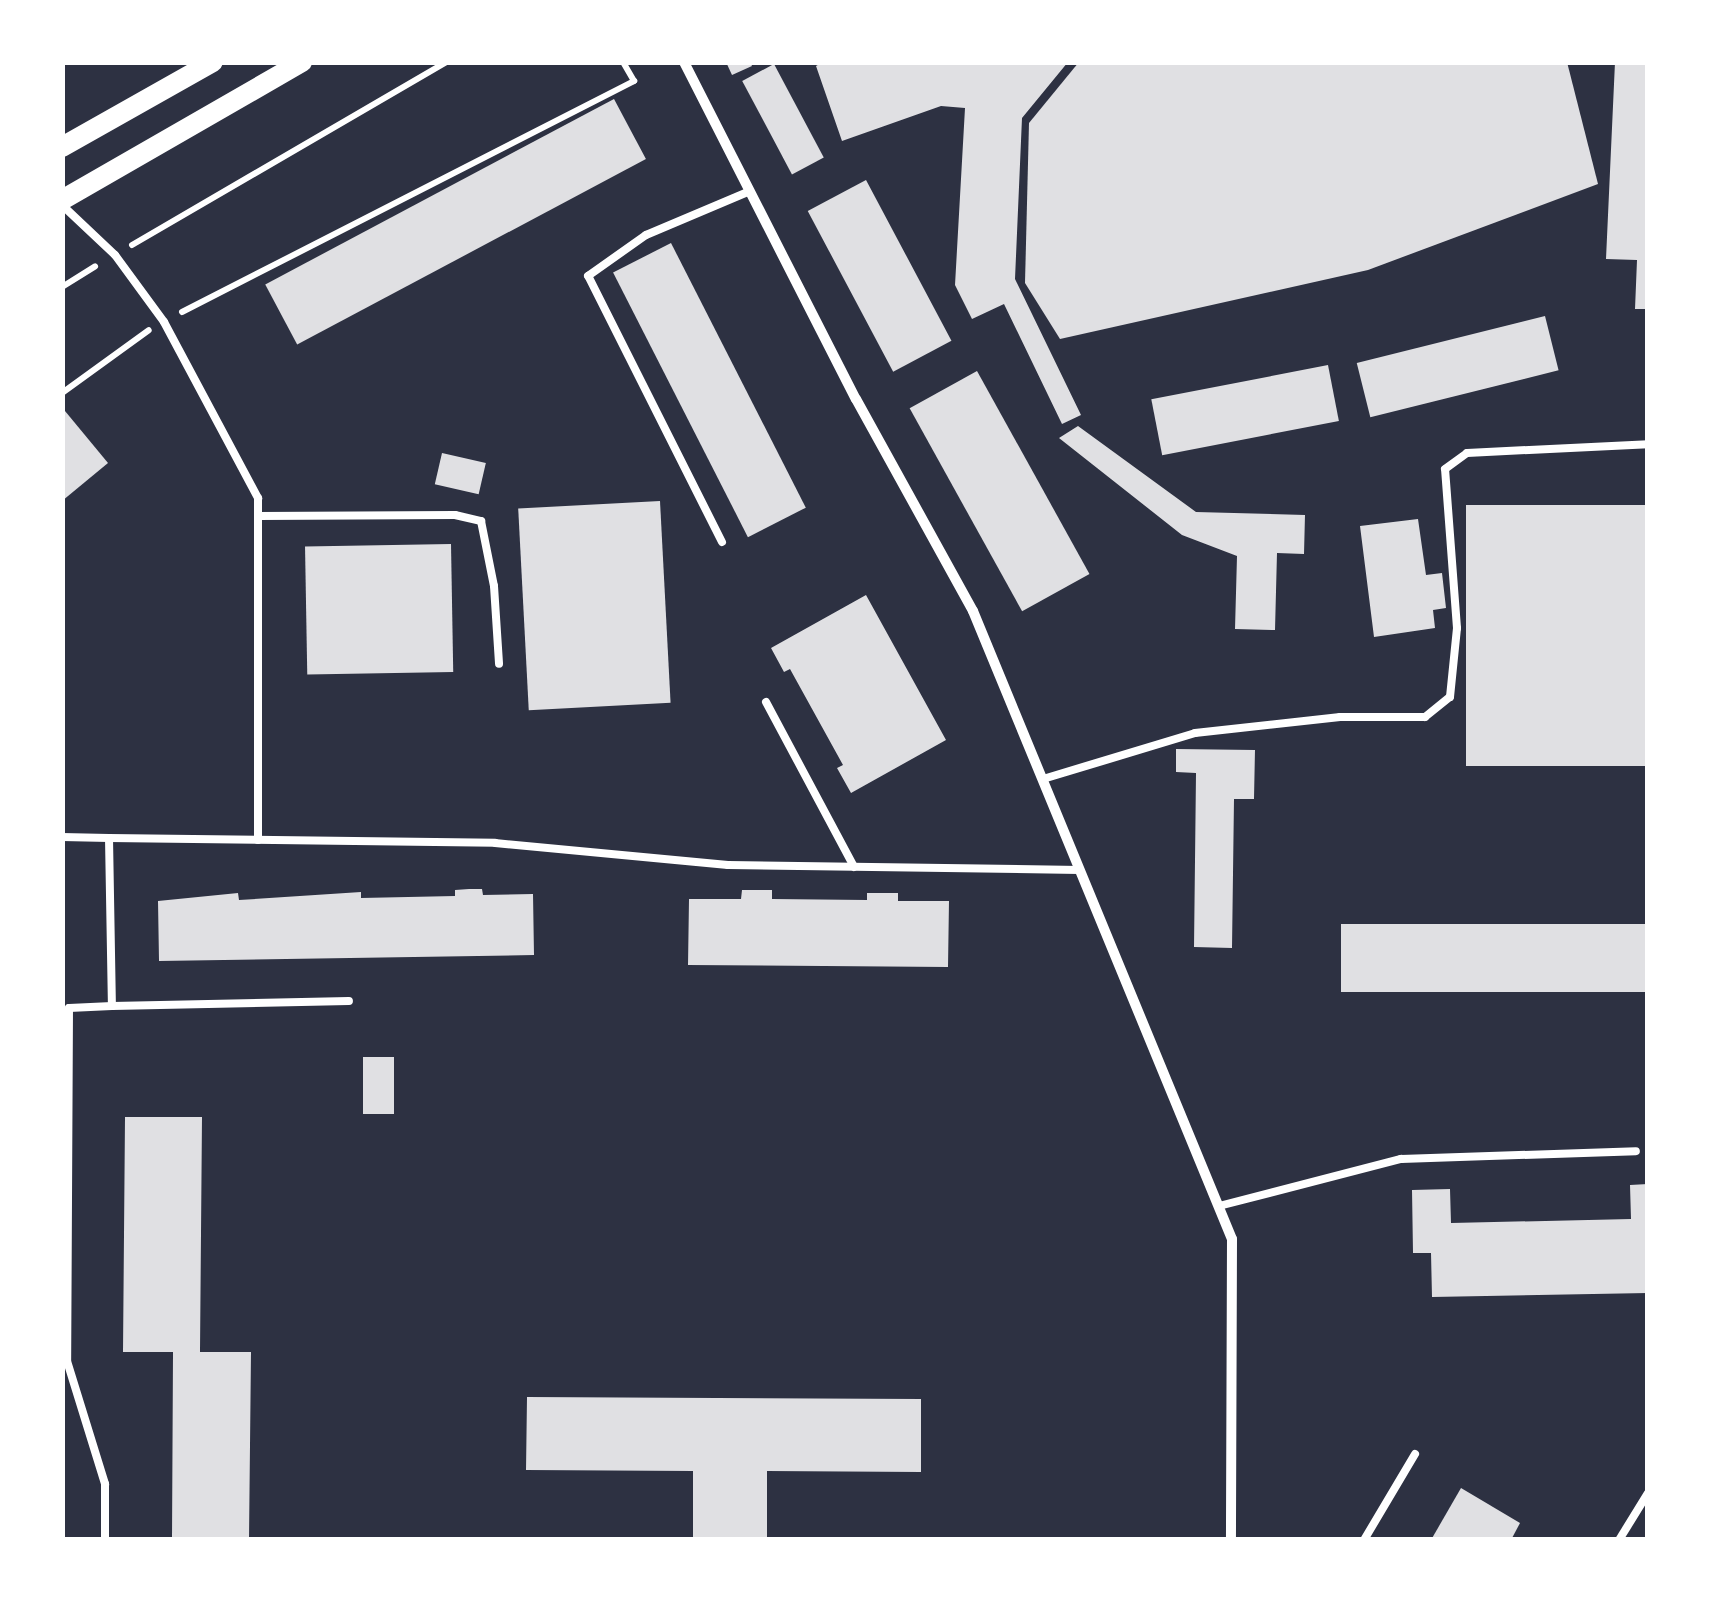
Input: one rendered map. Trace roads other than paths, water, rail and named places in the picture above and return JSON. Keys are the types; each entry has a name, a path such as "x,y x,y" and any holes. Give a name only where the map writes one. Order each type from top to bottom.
{"main road":[{"path":"62,147 212,62"},
{"path":"62,203 302,62"}],"street":[{"path":"684,62 973,610 1232,1239 1232,1540"}],"lane":[{"path":"722,542 588,276 646,235 750,190"},
{"path":"62,203 115,255 164,322 258,498 258,840"},
{"path":"1043,779 1195,732 1340,717 1425,717 1450,697 1457,628 1445,468 1467,453 1648,444"},
{"path":"258,516 455,515 481,521 494,586 499,664"},
{"path":"766,702 854,867"},
{"path":"62,837 495,843 728,865 1080,870"},
{"path":"109,838 112,1006"},
{"path":"105,1540 105,1484 67,1361 66,1008 349,1001"},
{"path":"1218,1206 1401,1158 1636,1151"},
{"path":"1364,1540 1415,1454"},
{"path":"1620,1540 1648,1493"}]}
